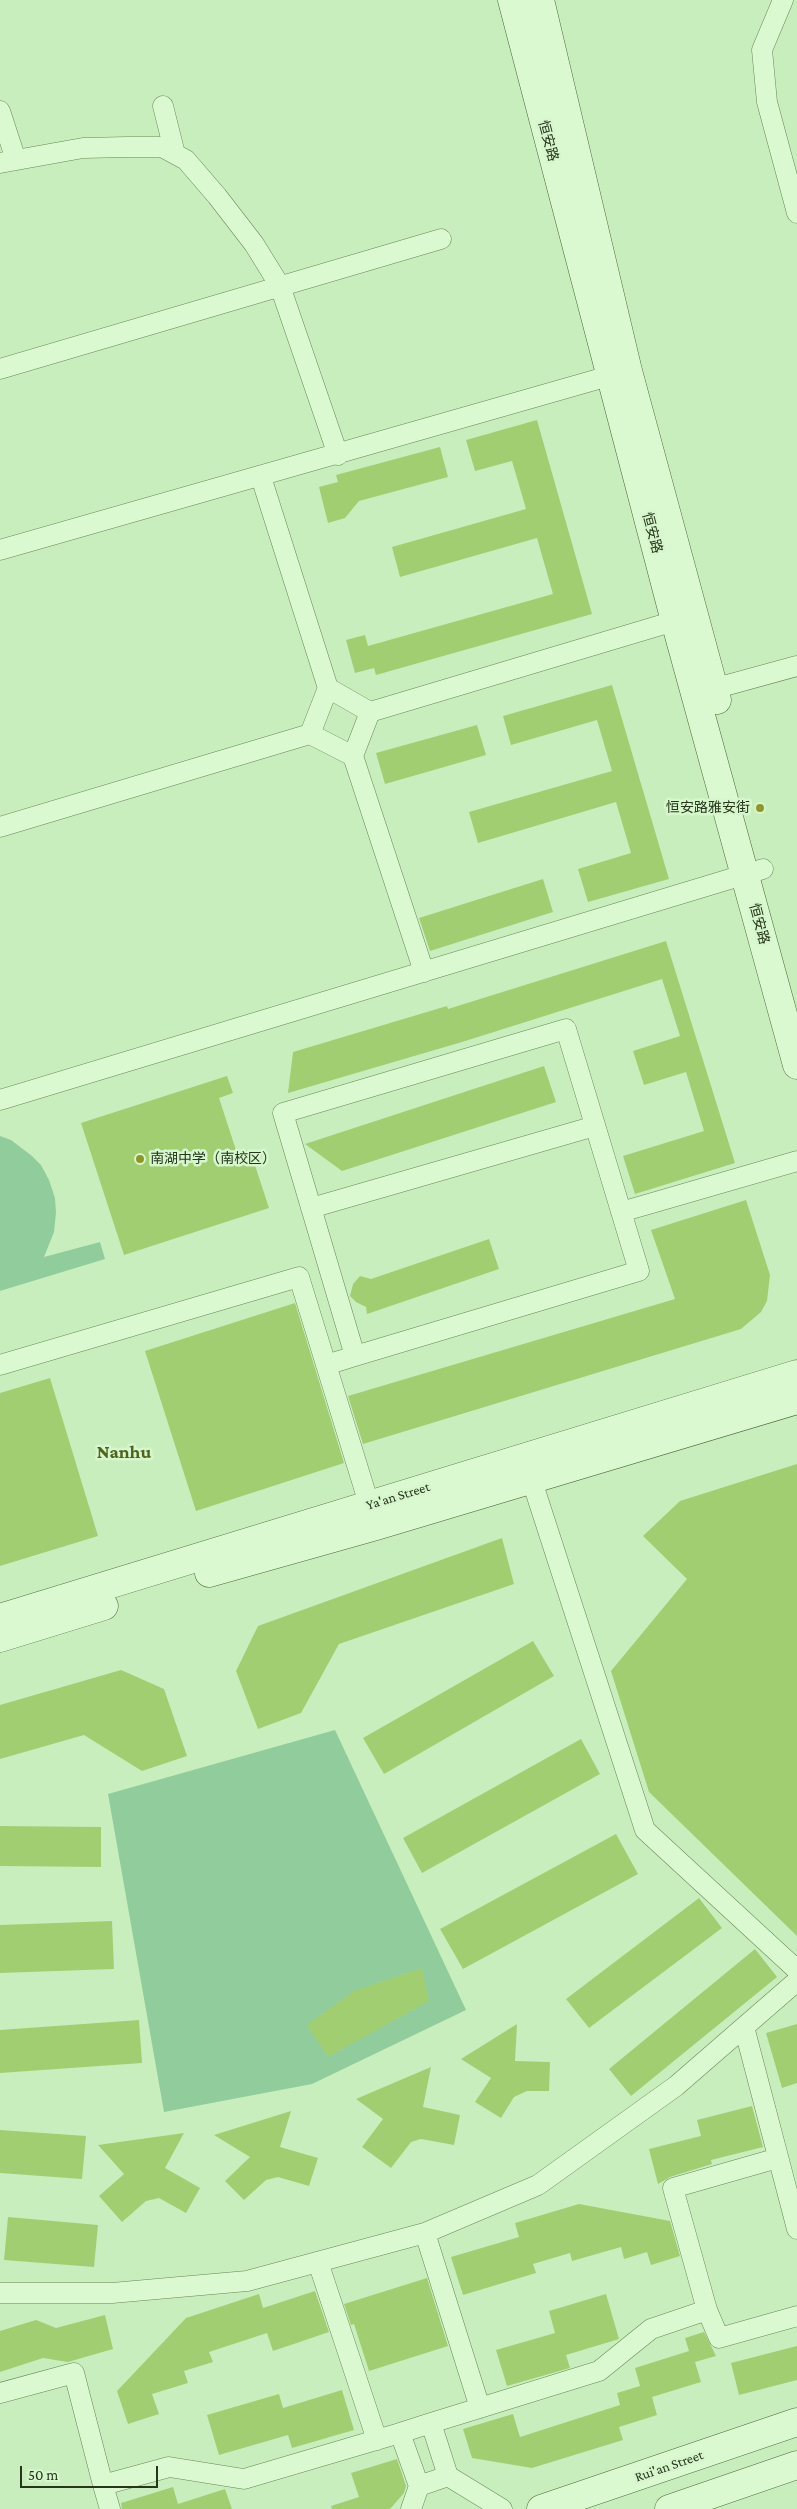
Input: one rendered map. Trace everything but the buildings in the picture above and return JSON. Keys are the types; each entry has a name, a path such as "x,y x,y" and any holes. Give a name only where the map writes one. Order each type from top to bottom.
{"main road":[{"name":"恒安路","path":"512,0 619,373 754,871 797,1065"},
{"name":"恒安路","path":"540,0 619,373"},
{"name":"恒安路","path":"754,871 797,994"},
{"name":"Ya'an Street","path":"0,1638 206,1574 373,1515 797,1374"},
{"name":"Ya'an Street","path":"0,1618 373,1515 531,1478 797,1400"},
{"name":"Rui'an Street","path":"541,2509 797,2422"},
{"path":"669,2509 797,2465"}],"street":[{"path":"783,0 762,50 767,102 797,213"},
{"path":"163,106 175,154"},
{"path":"0,111 8,161 82,148 162,147 186,160 254,244 280,286 338,455"},
{"path":"0,368 442,238"},
{"path":"0,550 338,455 619,373"},
{"path":"261,477 328,688 310,734"},
{"path":"328,688 370,712 685,618"},
{"path":"705,691 797,666"},
{"path":"370,712 353,756 424,972"},
{"path":"0,827 310,734 353,756"},
{"path":"0,1100 754,871"},
{"path":"326,1365 639,1272 566,1029 283,1113 355,1356"},
{"path":"311,1208 595,1126"},
{"path":"621,1212 797,1161"},
{"path":"0,1365 299,1277 373,1515"},
{"path":"531,1478 645,1830 797,1970"},
{"path":"0,2293 112,2293 247,2281 425,2233 538,2185 676,2086 797,1982"},
{"path":"744,2028 797,2229"},
{"path":"778,2158 673,2188 707,2310 719,2338 797,2316"},
{"path":"425,2233 480,2408"},
{"path":"318,2262 377,2440"},
{"path":"103,2485 169,2467 244,2479 400,2434 600,2371 651,2329 707,2310"},
{"path":"0,2393 74,2373 110,2509"},
{"path":"431,2423 448,2476 502,2509"},
{"path":"400,2434 419,2486 411,2509"},
{"path":"419,2486 448,2476"}],"green space":[{"path":"0,1136 11,1140 32,1156 41,1165 49,1180 55,1198 56,1213 54,1232 44,1257 100,1242 105,1259 0,1291"},
{"path":"335,1730 466,2010 312,2084 164,2112 108,1794"}],"place":[{"name":"恒安路雅安街","path":"760,808"},
{"name":"南湖中学（南校区）","path":"140,1159"}],"district":[{"name":"Nanhu","path":"124,1452"}]}
